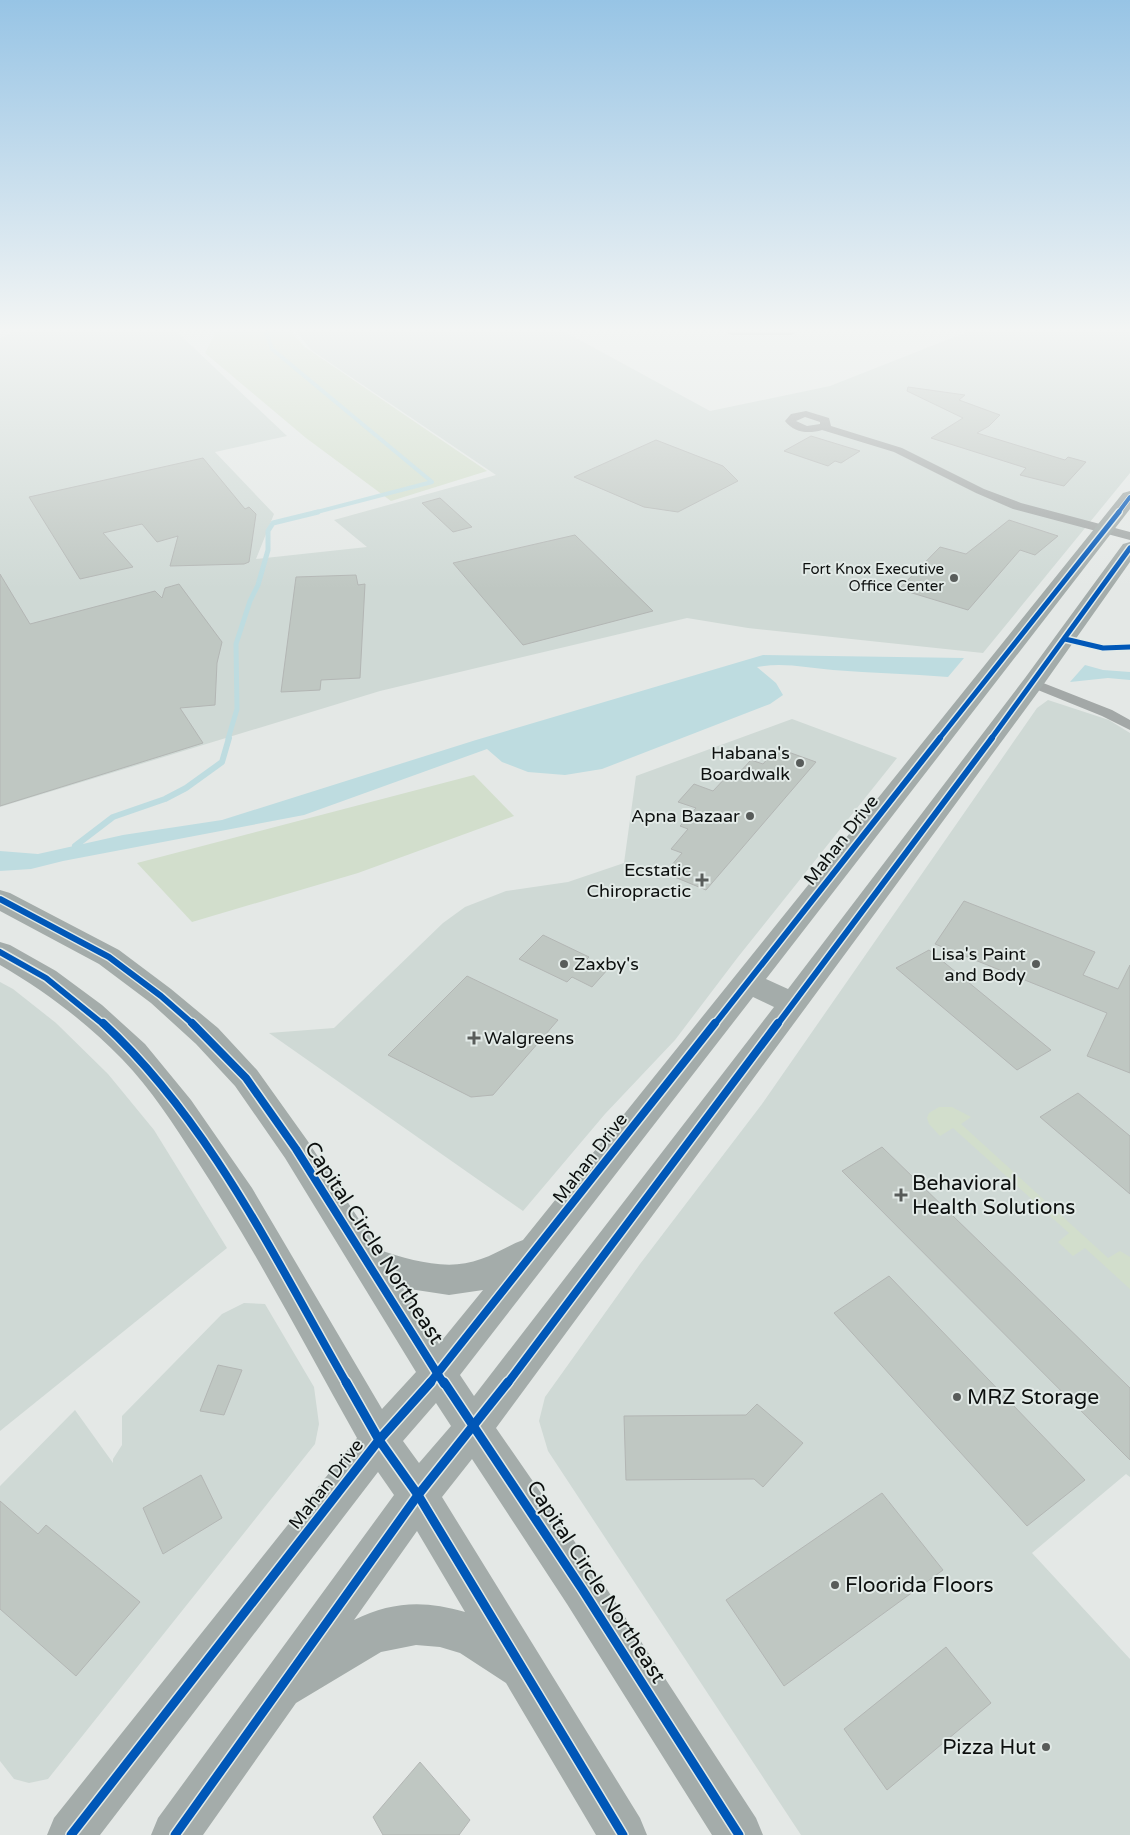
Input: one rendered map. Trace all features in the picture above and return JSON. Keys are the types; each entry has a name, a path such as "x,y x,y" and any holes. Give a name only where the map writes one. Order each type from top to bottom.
{"main road":[{"name":"Mahan Drive","path":"71,1835 379,1440 438,1374 1130,497"},
{"path":"175,1835 418,1495 474,1427 793,1003 1033,683 1130,548"},
{"path":"1007,651 1055,652"},
{"path":"1007,651 1033,683"},
{"name":"Capital Circle Northeast","path":"0,899 109,957 161,996 207,1036 251,1085 296,1149 438,1374 582,1589 739,1835"},
{"path":"0,952 46,978 92,1013 134,1052 180,1109 240,1198 379,1440 418,1495 623,1835"},
{"path":"748,983 793,1003"},
{"path":"367,1262 414,1276 448,1280 476,1276 537,1249"},
{"path":"280,1690 371,1633 400,1623 437,1624 468,1635 522,1668"}],"street":[{"path":"823,427 898,450 980,491 1016,506 1130,536"},
{"path":"1033,683 1107,713 1130,726"}],"shaded area":[{"path":"0,418 268,418 287,436 215,452 274,514 256,559 367,547 334,520 496,475 411,418 1130,418 1130,473 983,653 748,628 687,618 380,691 0,807"},
{"path":"1048,700 1109,720 1130,733 1130,1477 1126,1474 1032,1553 1130,1659 1130,1835 801,1835 548,1451 539,1421 545,1397 640,1264 762,1104 1037,708"},
{"path":"792,719 897,758 738,957 675,1040 605,1114 523,1211 269,1033 334,1028 443,923 465,907 506,891 568,882 624,863 636,776"},
{"path":"0,982 13,989 56,1023 108,1074 154,1130 227,1248 0,1431"},
{"path":"244,1303 265,1304 314,1387 319,1424 315,1444 48,1779 29,1783 14,1779 0,1761 0,1486 75,1410 113,1463 113,1459 122,1445 122,1416 222,1314"}],"green space":[{"path":"282,418 409,418 487,471 391,501 306,438"},
{"path":"474,775 514,816 358,873 192,922 137,863"},
{"path":"939,1107 952,1107 971,1117 961,1124 1108,1258 1120,1251 1130,1257 1130,1289 1085,1248 1073,1256 1058,1242 1069,1233 953,1128 940,1136 929,1124 927,1118 929,1113"}],"water":[{"path":"763,655 964,658 948,677 833,670 786,665 757,667 776,683 783,695 770,704 602,769 565,775 528,772 502,762 487,749 304,815 63,861 31,869 0,871 0,851 38,854 123,835 222,820 476,740"},
{"path":"1085,665 1103,670 1130,672 1130,680 1108,678 1070,682"}],"building":[{"path":"963,418 997,418 989,426 977,433 1065,460 1068,457 1086,462 1064,486 1020,475 1026,468 931,438"},
{"path":"811,436 860,451 841,463 835,461 828,466 784,451"},
{"path":"656,440 723,466 738,481 678,512 644,507 574,477"},
{"path":"203,458 245,509 249,507 256,514 249,562 244,564 170,566 178,536 157,542 142,524 103,533 133,567 80,579 29,497"},
{"path":"440,498 472,527 453,532 422,503"},
{"name":"Fort Knox Executive Office Center","path":"1009,520 1058,536 1035,555 1020,550 968,610 899,589 940,547 966,554"},
{"path":"575,535 653,611 523,645 453,563"},
{"path":"0,574 30,624 155,591 162,598 165,588 179,584 222,642 217,663 215,705 180,708 203,743 0,806"},
{"path":"356,575 358,585 365,584 360,678 321,680 320,690 281,692 296,577"},
{"path":"777,748 816,762 706,890 665,873 682,853 671,849 688,829 680,826 696,808 678,802 694,784 713,791 729,774 736,776 751,760 763,764"},
{"name":"Lisa's Paint and Body","path":"964,901 1095,952 1083,975 1118,989 1130,965 1130,1073 1087,1056 1107,1013 935,944"},
{"name":"Zaxby's","path":"543,935 589,957 587,959 608,969 592,987 572,977 567,982 519,959"},
{"path":"929,950 1051,1050 1017,1070 896,968"},
{"name":"Walgreens","path":"467,976 558,1020 493,1095 471,1097 388,1055"},
{"path":"1078,1093 1130,1136 1130,1194 1040,1117"},
{"path":"882,1147 1130,1388 1130,1460 842,1171"},
{"name":"MRZ Storage","path":"889,1276 1085,1480 1027,1526 834,1313"},
{"path":"218,1365 242,1370 224,1415 200,1411"},
{"path":"757,1404 803,1443 763,1487 754,1479 626,1480 624,1416 746,1415"},
{"path":"201,1475 222,1518 163,1554 143,1508"},
{"name":"Floorida Floors","path":"882,1493 943,1570 784,1686 726,1600"},
{"path":"0,1501 38,1534 46,1525 140,1602 76,1676 0,1609"},
{"path":"946,1647 991,1703 887,1790 844,1729"},
{"path":"420,1762 470,1820 459,1835 383,1835 373,1817"}],"waterway":[{"path":"313,513 432,482 355,418"},
{"path":"228,739 237,709 236,644 250,601 258,585 268,550 268,531 273,523 318,512"},
{"path":"75,846 113,817 165,799 186,788 222,762 229,738"}],"cycle path":[{"path":"71,1835 379,1440 438,1374 1130,497"},
{"path":"175,1835 418,1495 474,1427 793,1003 1033,683 1130,548"},
{"path":"1065,639 1103,648 1130,647"},
{"path":"0,899 109,957 161,996 207,1036 246,1078 296,1149 438,1374 582,1589 739,1835"},
{"path":"0,952 46,978 92,1013 134,1052 180,1109 240,1198 379,1440 418,1495 623,1835"}],"place":[{"name":"Fort Knox Executive Office Center","path":"954,578"},
{"name":"Habana's Boardwalk","path":"800,763"},
{"name":"Apna Bazaar","path":"750,816"},
{"name":"Ecstatic Chiropractic","path":"702,880"},
{"name":"Zaxby's","path":"564,964"},
{"name":"Lisa's Paint and Body","path":"1036,964"},
{"name":"Walgreens","path":"474,1038"},
{"name":"Behavioral Health Solutions","path":"901,1195"},
{"name":"MRZ Storage","path":"957,1397"},
{"name":"Floorida Floors","path":"835,1585"},
{"name":"Pizza Hut","path":"1046,1747"}]}
